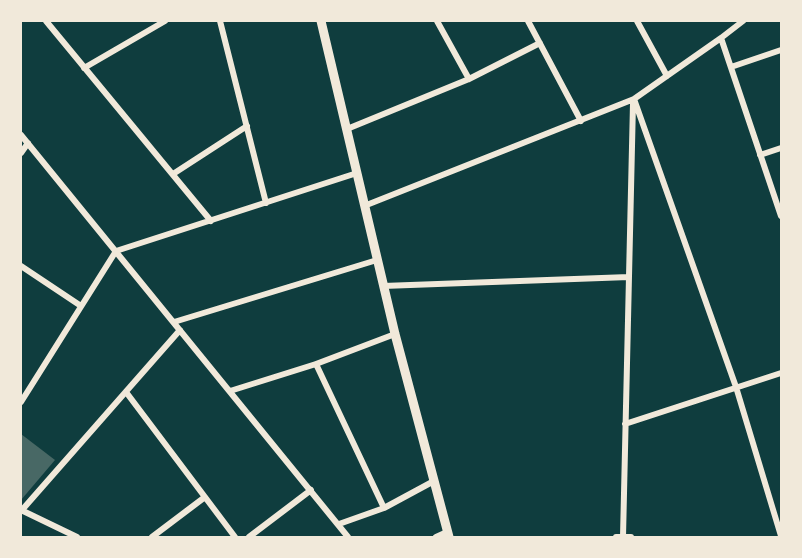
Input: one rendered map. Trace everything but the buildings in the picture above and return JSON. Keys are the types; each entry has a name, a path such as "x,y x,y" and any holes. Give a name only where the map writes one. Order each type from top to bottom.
{"street":[{"path":"46,21 211,221"},
{"path":"84,68 165,21"},
{"path":"220,21 266,203"},
{"path":"321,21 394,334 448,535 435,537"},
{"path":"437,21 469,79"},
{"path":"528,21 581,121"},
{"path":"637,21 667,76"},
{"path":"364,206 634,99 743,21"},
{"path":"721,38 781,216"},
{"path":"347,129 469,79 540,43"},
{"path":"731,67 781,50"},
{"path":"623,537 634,99"},
{"path":"634,99 736,387 781,536"},
{"path":"173,174 247,126"},
{"path":"21,135 348,537"},
{"path":"21,153 28,143"},
{"path":"760,155 781,148"},
{"path":"21,402 116,251 357,173"},
{"path":"174,322 377,260"},
{"path":"21,266 81,306"},
{"path":"383,286 629,277"},
{"path":"77,537 21,510 180,330"},
{"path":"230,391 316,364 394,334"},
{"path":"316,364 384,508"},
{"path":"625,424 781,373"},
{"path":"126,392 235,537"},
{"path":"339,524 384,508 434,481"},
{"path":"249,537 311,490"},
{"path":"152,537 205,497"},
{"path":"616,537 631,537"}]}
